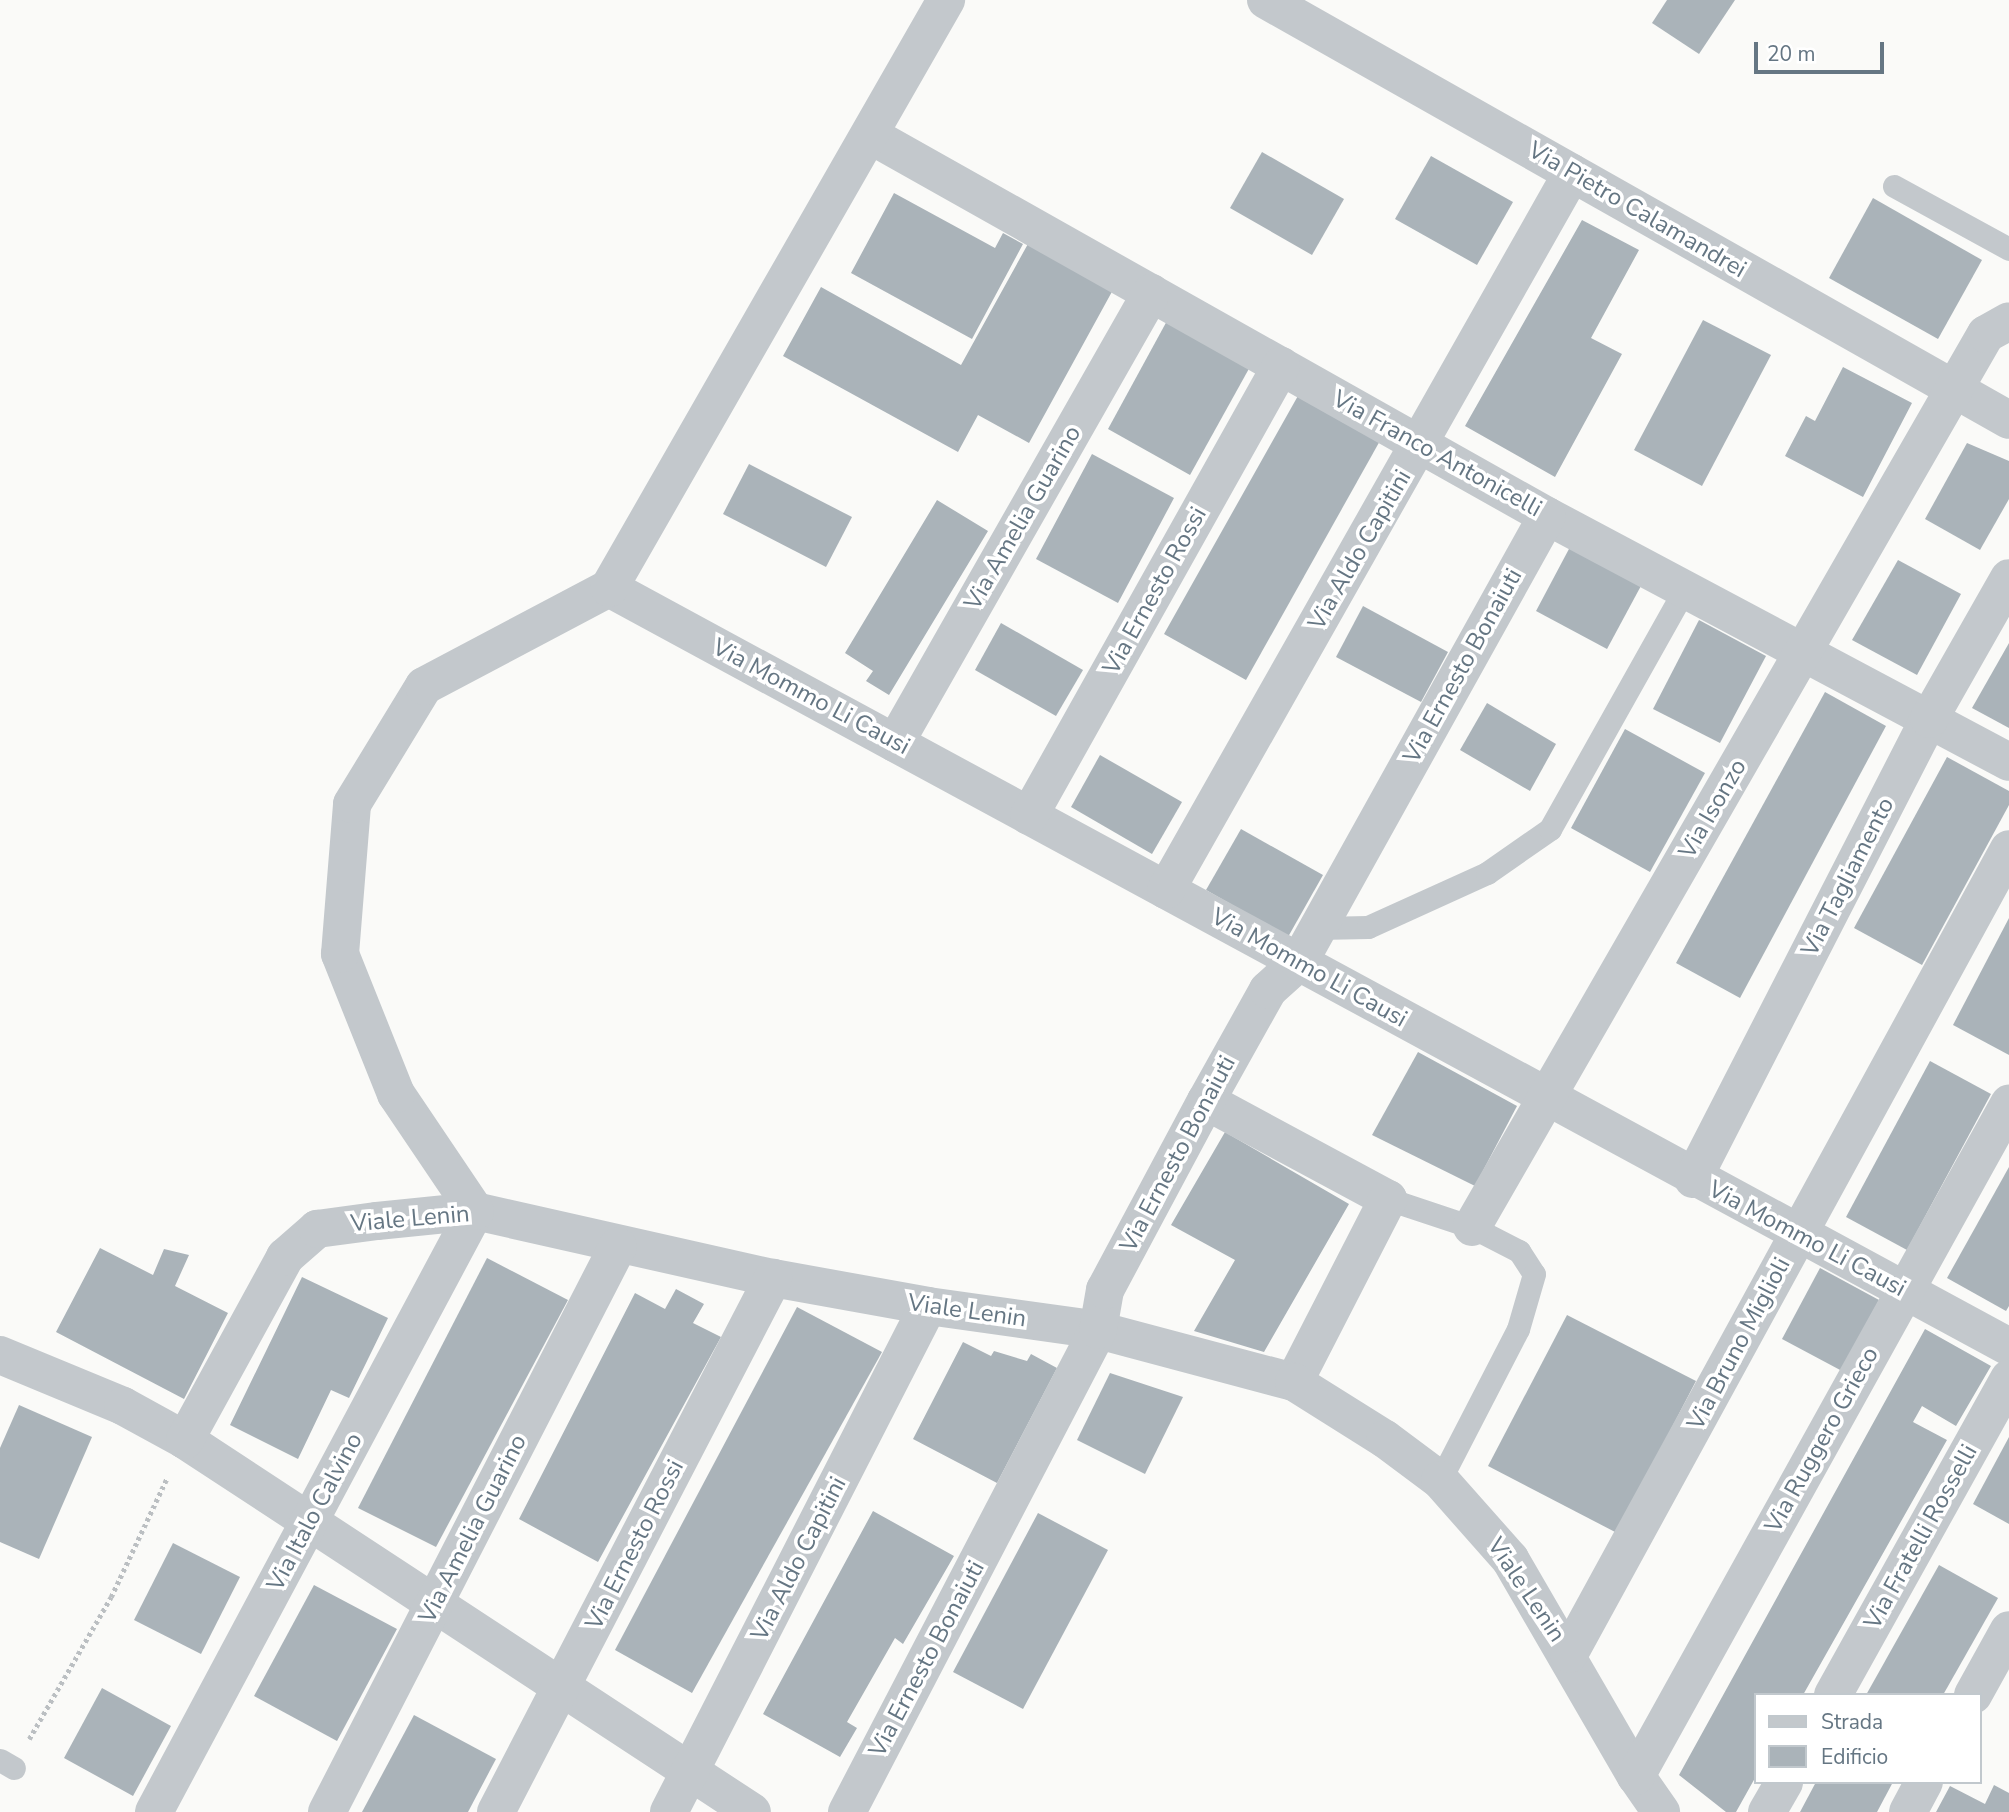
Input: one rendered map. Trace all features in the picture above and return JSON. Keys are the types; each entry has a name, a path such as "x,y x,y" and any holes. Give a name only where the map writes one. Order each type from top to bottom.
{"street":[{"path":"475,1211 396,1094 340,954 352,804 424,686 610,588 946,0"},
{"name":"Via Pietro Calamandrei","path":"1266,0 1955,391 2009,419"},
{"name":"Via Franco Antonicelli","path":"870,135 1547,516 2009,762"},
{"name":"Via Aldo Capitini","path":"1167,890 1572,173"},
{"name":"Via Amelia Guarino","path":"895,743 1151,293"},
{"name":"Via Isonzo","path":"1472,1227 1986,334 2009,321"},
{"name":"Via Ernesto Rossi","path":"1029,816 1281,366"},
{"name":"Via Ernesto Bonaiuti","path":"847,1812 1098,1330 1105,1290 1206,1101 1268,990 1299,962 1547,516"},
{"name":"Via Tagliamento","path":"1693,1179 1929,719 2009,578"},
{"name":"Via Mommo Li Causi","path":"610,588 1693,1179 2009,1347"},
{"name":"Via Bruno Miglioli","path":"1569,1654 2009,849"},
{"path":"1206,1101 1388,1199 1294,1382"},
{"name":"Via Ruggero Grieco","path":"1636,1776 2009,1104"},
{"name":"Viale Lenin","path":"185,1440 285,1257 317,1229 475,1211 773,1278 928,1307 1098,1330 1294,1382 1385,1439 1440,1480 1510,1559 1569,1654 1636,1776 1661,1812"},
{"name":"Via Italo Calvino","path":"154,1812 475,1211"},
{"name":"Via Amelia Guarino","path":"327,1812 618,1245"},
{"name":"Via Ernesto Rossi","path":"496,1812 773,1278"},
{"name":"Via Aldo Capitini","path":"669,1812 928,1307"},
{"path":"0,1355 123,1406 185,1440 752,1812"},
{"name":"Via Fratelli Rosselli","path":"1834,1693 2009,1380"},
{"path":"1974,1693 2009,1630"},
{"path":"1768,1812 1783,1784"},
{"path":"1908,1812 1923,1784"}],"lane":[{"path":"1894,186 2009,248"},
{"path":"1318,928 1368,927 1487,873 1550,829 1685,588"},
{"path":"1388,1199 1472,1227 1519,1251 1534,1274 1518,1329 1440,1480"}],"path":[{"path":"7,1764 111,1597 185,1440"}],"building":[{"path":"1667,0 1735,0 1699,54 1652,23"},
{"path":"1262,152 1344,199 1312,255 1230,208"},
{"path":"1431,156 1513,202 1477,265 1395,219"},
{"path":"894,193 995,248 1003,233 1023,244 972,339 851,273"},
{"path":"1873,198 1982,260 1938,339 1829,278"},
{"path":"1582,220 1639,250 1591,338 1622,354 1555,477 1465,426"},
{"path":"1029,242 1114,288 1029,443 978,415 958,452 783,356 821,287 961,365"},
{"path":"1168,319 1251,365 1190,475 1108,429"},
{"path":"1703,320 1771,355 1702,486 1634,450"},
{"path":"1843,367 1912,403 1863,497 1785,456 1806,416 1815,421"},
{"path":"1299,394 1381,439 1246,680 1164,634"},
{"path":"1967,443 2009,461 2009,499 1980,550 1925,519"},
{"path":"1092,454 1174,498 1118,603 1036,559"},
{"path":"749,464 852,517 826,567 723,514"},
{"path":"937,500 988,531 889,695 866,681 873,671 845,653"},
{"path":"1570,547 1642,584 1607,649 1536,611"},
{"path":"1898,560 1961,594 1917,675 1852,640"},
{"path":"1363,606 1448,652 1421,702 1336,657"},
{"path":"1699,620 1766,656 1720,743 1653,709"},
{"path":"1001,623 1083,670 1056,716 975,670"},
{"path":"2009,643 2009,728 1972,708"},
{"path":"1825,692 1886,726 1740,998 1676,963"},
{"path":"1487,703 1556,744 1530,791 1460,750"},
{"path":"1625,729 1705,773 1650,872 1571,828"},
{"path":"1100,755 1182,802 1152,854 1071,807"},
{"path":"1947,757 2009,791 2009,805 1922,965 1854,928"},
{"path":"1241,829 1323,875 1288,937 1206,890"},
{"path":"2009,918 2009,1055 1953,1025"},
{"path":"1418,1052 1517,1106 1475,1186 1372,1135"},
{"path":"1930,1061 1991,1094 1907,1250 1846,1217"},
{"path":"1225,1132 1349,1204 1264,1352 1194,1331 1235,1260 1171,1225"},
{"path":"2009,1167 2009,1306 2006,1311 1947,1278"},
{"path":"100,1248 153,1275 164,1249 189,1255 175,1286 228,1313 184,1399 56,1332"},
{"path":"487,1258 568,1300 436,1547 358,1508"},
{"path":"1820,1268 1879,1300 1842,1371 1782,1339"},
{"path":"302,1277 388,1318 349,1398 331,1390 298,1459 230,1425"},
{"path":"676,1289 704,1304 693,1323 721,1337 598,1562 519,1519 635,1293 665,1309"},
{"path":"797,1307 882,1352 692,1693 615,1650"},
{"path":"1567,1315 1696,1381 1617,1533 1488,1466"},
{"path":"1925,1329 1991,1366 1956,1426 1922,1406 1913,1422 1947,1440 1804,1693 1754,1693 1754,1780 1736,1812 1726,1812 1679,1775"},
{"path":"963,1342 991,1356 994,1351 1027,1361 1031,1354 1057,1368 997,1483 913,1439"},
{"path":"1110,1373 1183,1397 1145,1474 1077,1440"},
{"path":"19,1405 92,1437 39,1559 0,1542 0,1448"},
{"path":"2009,1437 2009,1524 1973,1504"},
{"path":"873,1511 954,1556 903,1644 895,1638 847,1722 857,1728 840,1757 763,1714"},
{"path":"1038,1513 1108,1550 1023,1709 953,1672"},
{"path":"173,1543 240,1577 201,1654 134,1620"},
{"path":"1939,1565 1998,1598 1944,1693 1867,1693"},
{"path":"314,1585 397,1629 337,1741 254,1696"},
{"path":"102,1688 171,1726 133,1796 64,1758"},
{"path":"414,1715 496,1759 468,1812 362,1812"},
{"path":"1815,1784 1892,1784 1877,1812 1800,1812"},
{"path":"1994,1785 2009,1793 2009,1812 1936,1812 1950,1786 1985,1804"}]}
